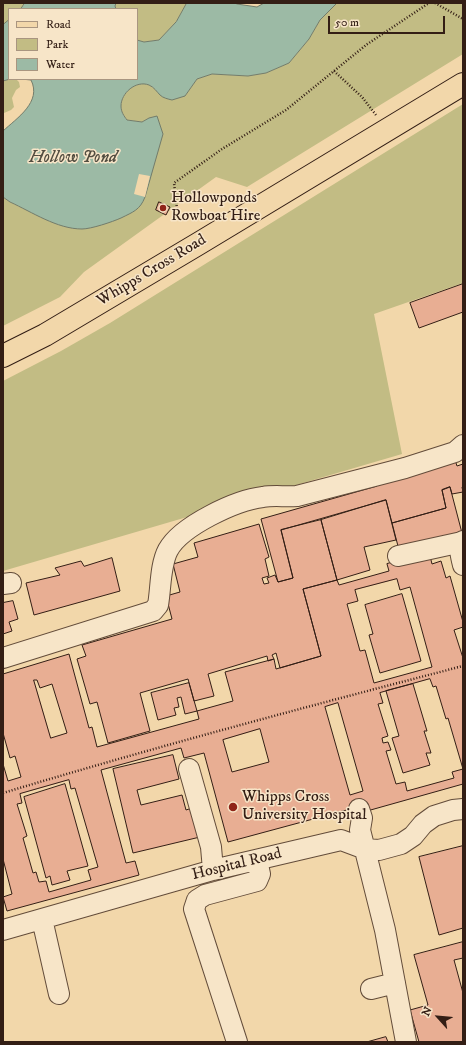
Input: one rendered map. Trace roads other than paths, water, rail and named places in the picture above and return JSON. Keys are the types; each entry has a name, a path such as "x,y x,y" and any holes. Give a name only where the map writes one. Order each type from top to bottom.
{"main road":[{"name":"Whipps Cross Road","path":"3,356 45,335 463,84"}],"lane":[{"path":"3,658 153,611 158,605 165,558 168,550 174,541 184,532 199,522 219,512 249,500 262,497 296,496 405,468 460,449"},
{"path":"398,556 462,550"},
{"path":"189,769 211,847 213,870"},
{"path":"359,809 362,818 360,830 385,930 406,1042"},
{"name":"Hospital Road","path":"3,930 213,870 341,840 365,849 379,850 401,844 413,836 423,824 434,816 452,810 463,809"},
{"path":"237,1042 194,909 197,900 205,894 256,881 260,874 257,860"},
{"path":"42,919 59,994"},
{"path":"371,989 395,982"}],"water":[{"path":"25,3 116,3 116,8 22,8"},
{"name":"Hollow Pond","path":"187,3 235,3 257,7 264,3 337,3 320,20 309,39 289,63 266,73 248,76 212,74 197,79 185,96 172,100 163,97 152,87 144,84 134,86 126,92 121,106 122,112 127,120 142,122 157,116 163,134 145,197 141,205 133,212 117,220 96,227 86,229 73,228 54,223 10,202 3,197 3,131 21,115 31,102 34,88 31,80 138,80 138,40 144,42 159,40 176,22"},
{"path":"8,21 8,80 3,81 3,25"}],"place":[{"name":"Hollowponds Rowboat Hire","path":"163,208"},
{"name":"Whipps Cross University Hospital","path":"233,807"}]}
